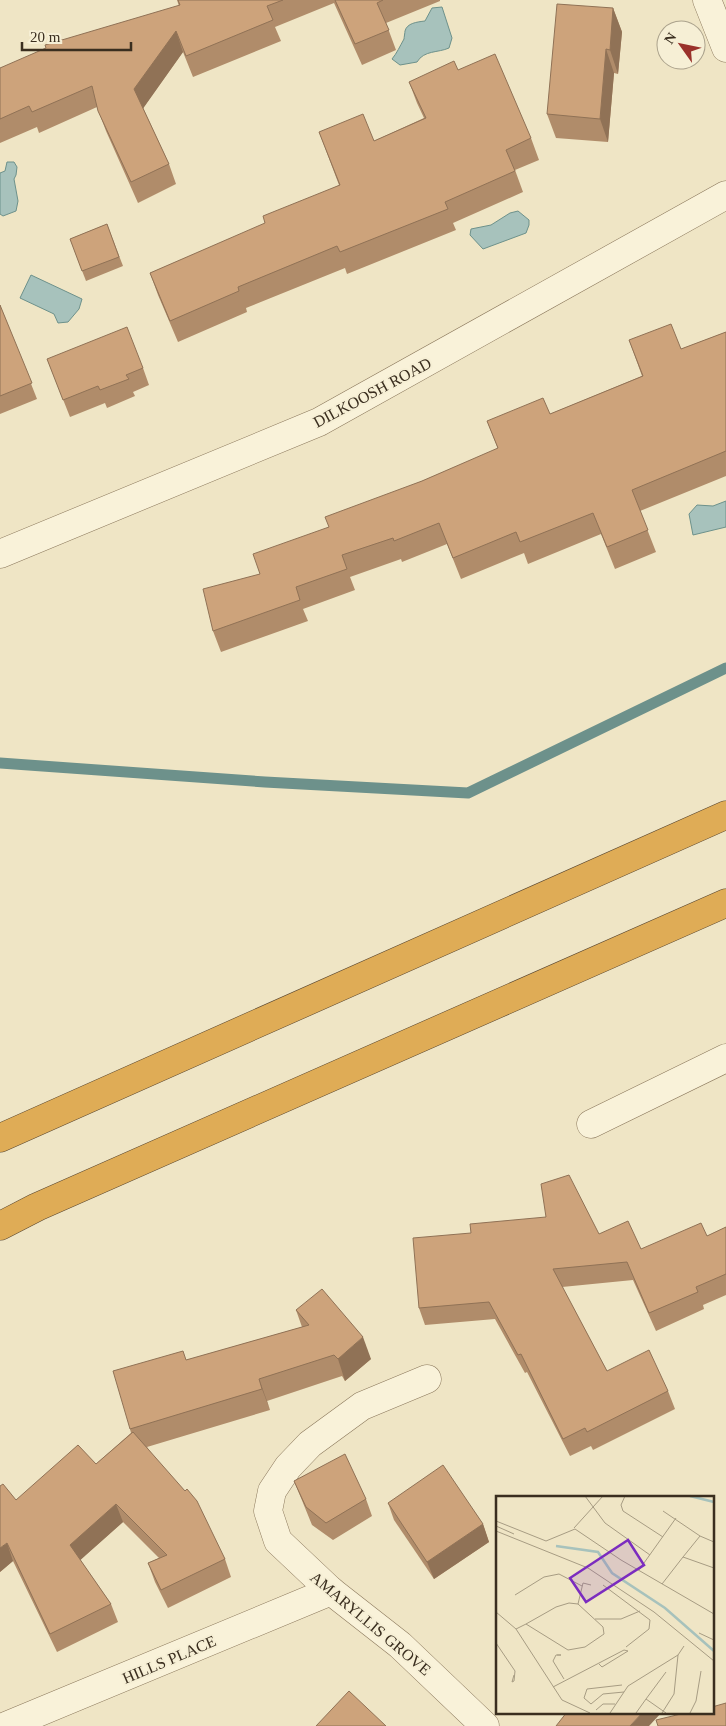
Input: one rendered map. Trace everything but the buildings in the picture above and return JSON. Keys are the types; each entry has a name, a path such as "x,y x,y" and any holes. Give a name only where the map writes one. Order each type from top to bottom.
{"highway":[{"path":"0,1138 726,815"},
{"path":"0,1226 38,1207 726,902"}],"street":[{"path":"707,0 726,48"},
{"name":"DILKOOSH ROAD","path":"0,554 319,422 726,195"},
{"path":"591,1124 726,1058"},
{"name":"AMARYLLIS GROVE","path":"427,1379 362,1406 310,1444 288,1467 272,1491 268,1511 278,1541 331,1591 400,1644 485,1726"},
{"name":"HILLS PLACE","path":"6,1726 331,1591"}],"water":[{"path":"442,7 452,38 449,48 423,55 417,62 400,65 392,59 404,39 406,28 413,23 425,21 432,8"},
{"path":"7,162 14,162 17,167 14,179 18,201 16,211 3,216 0,214 0,173 5,171"},
{"path":"518,211 529,220 526,233 483,249 470,235 471,229 491,225 510,213"},
{"path":"31,275 82,299 79,309 68,322 58,323 54,314 20,298"},
{"path":"726,501 726,527 693,535 689,514 697,505 713,506"}],"waterway":[{"path":"0,763 265,782 468,793 726,668"}]}
